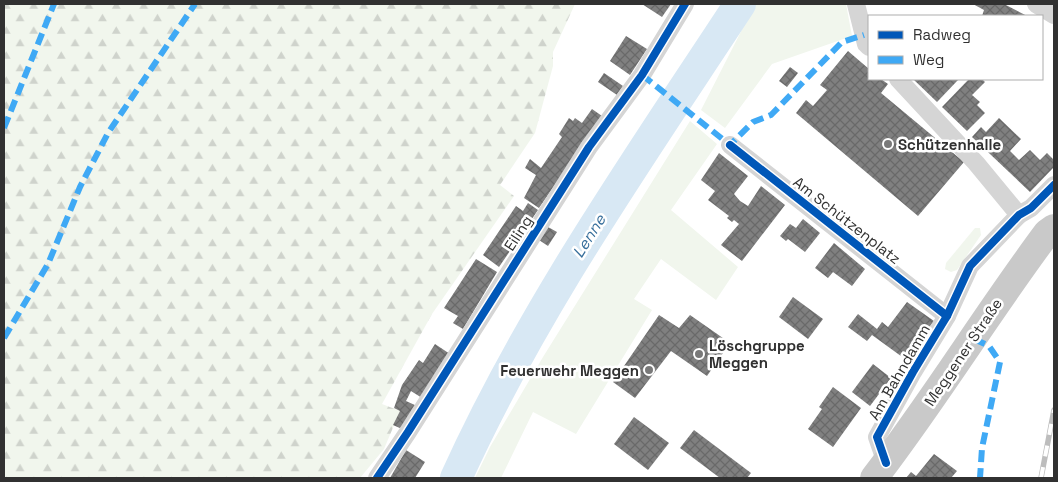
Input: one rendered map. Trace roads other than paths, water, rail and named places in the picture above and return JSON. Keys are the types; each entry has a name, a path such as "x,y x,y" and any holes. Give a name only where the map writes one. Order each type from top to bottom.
{"main road":[{"name":"Meggener Straße","path":"880,471 974,339 1009,284 1047,233 1054,228"}],"street":[{"name":"Eiling","path":"377,478 589,147 642,74 685,4"},
{"path":"856,4 868,46"},
{"path":"1036,4 1054,15"},
{"path":"899,80 976,163 1019,215"},
{"name":"Am Schützenplatz","path":"730,145 947,316"},
{"name":"Am Bahndamm","path":"880,471 877,437 904,387 947,316 970,266 1019,215 1031,208 1054,185"}],"waterway":[{"name":"Lenne","path":"456,478 518,355 553,295 626,177 740,4"}],"railway":[{"path":"1041,478 1054,410"}],"place":[{"name":"Schützenhalle","path":"888,144"},
{"name":"Löschgruppe Meggen","path":"699,354"},
{"name":"Feuerwehr Meggen","path":"649,370"}]}
